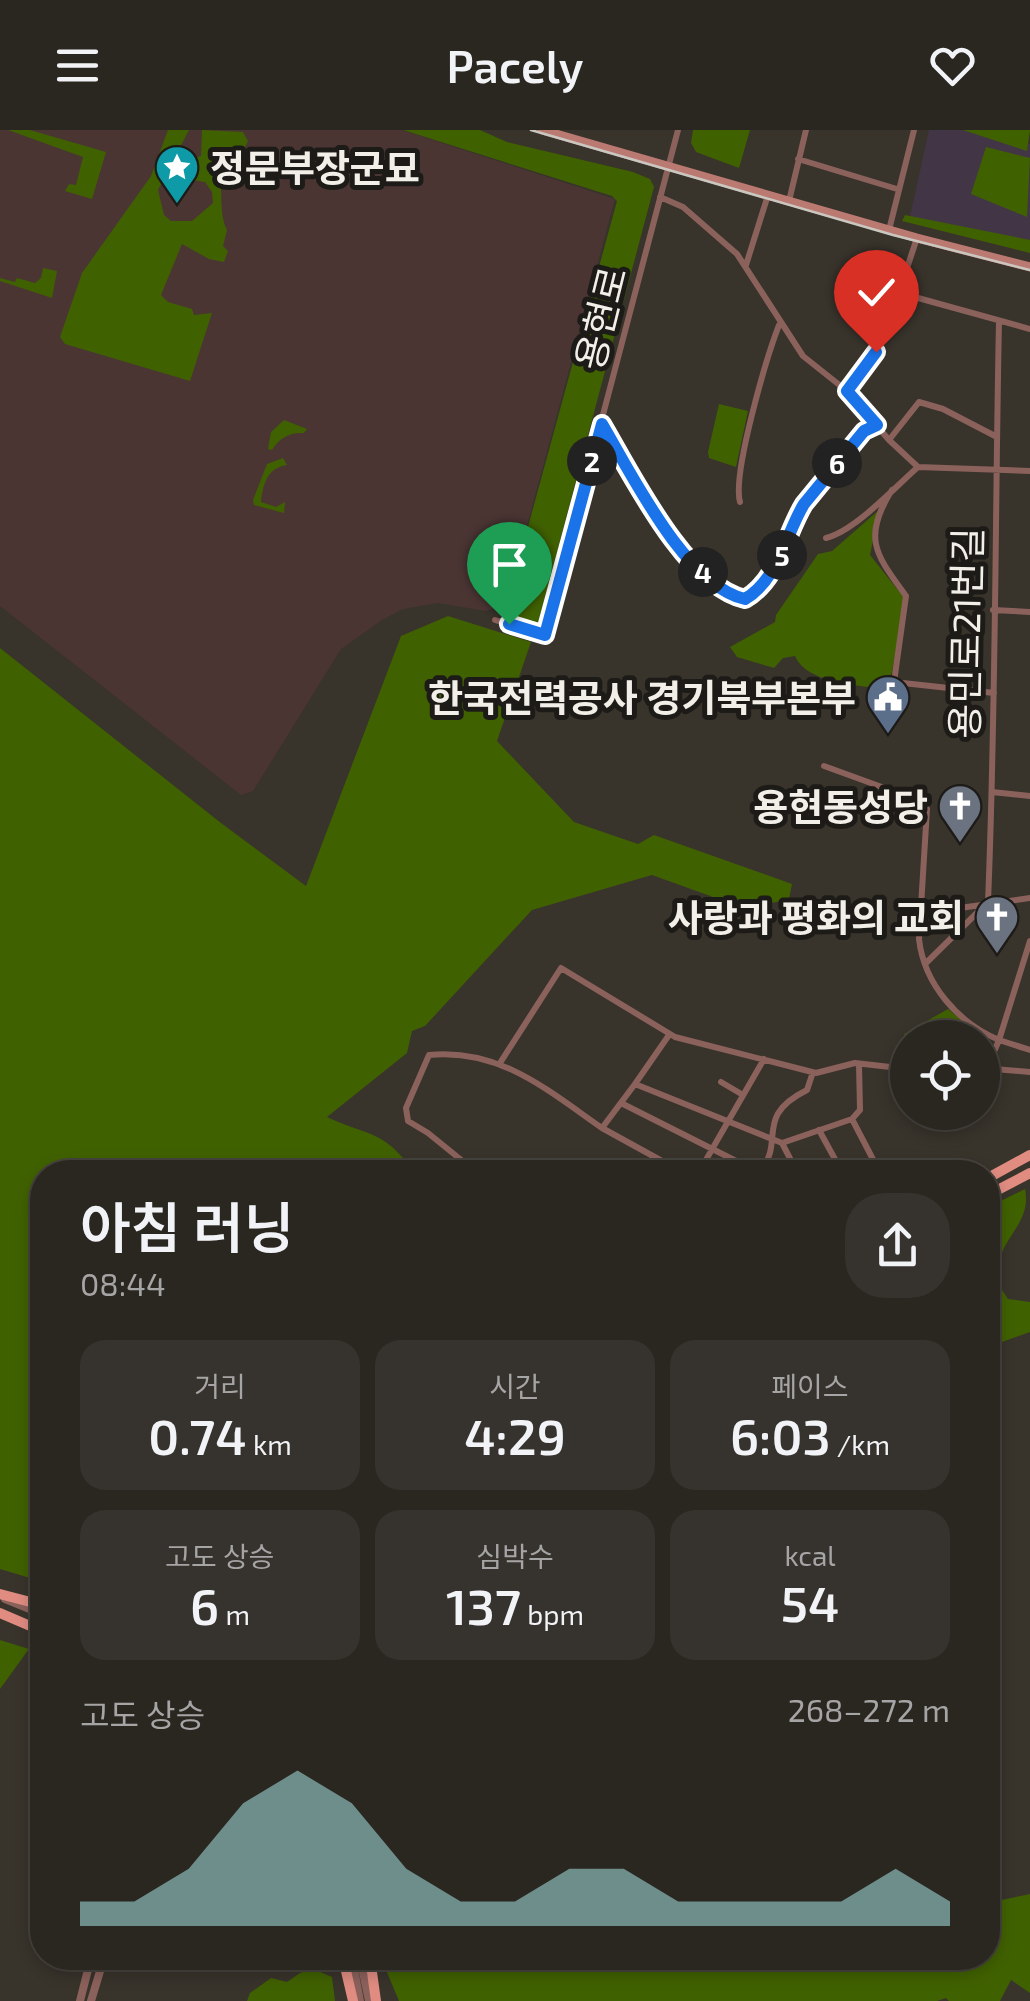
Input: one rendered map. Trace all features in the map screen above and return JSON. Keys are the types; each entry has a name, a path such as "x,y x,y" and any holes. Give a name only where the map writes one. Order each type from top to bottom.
{"main road":[{"path":"542,130 1030,267"},
{"path":"1000,1171 1030,1155"},
{"path":"1000,1189 1030,1173"},
{"path":"0,1596 30,1602"},
{"path":"0,1611 30,1623"},
{"path":"347,1970 356,2001"},
{"path":"371,1970 372,2001"}],"street":[{"path":"789,201 806,130"},
{"path":"889,230 914,130"},
{"name":"용현로","path":"496,620 545,635 678,131"},
{"path":"798,159 898,189"},
{"path":"745,266 768,195"},
{"path":"660,197 683,206 745,266 802,356 847,391 918,467 1030,471"},
{"path":"847,391 876,352 900,293 916,238"},
{"path":"900,293 1030,329"},
{"name":"용민로21번길","path":"988,902 999,321"},
{"path":"740,502 737,491 741,470 780,324"},
{"path":"889,440 920,402 943,409 997,437"},
{"path":"602,424 673,541 724,589 745,599 754,594 786,550 804,504 864,431 877,425"},
{"path":"826,538 835,536 918,467"},
{"path":"892,490 881,512 874,546 906,596 894,682 994,693"},
{"path":"993,610 1030,612"},
{"path":"824,766 922,802 927,809 918,939 924,964 940,992 965,1020"},
{"path":"992,792 1030,796"},
{"path":"922,907 960,908 1030,898"},
{"path":"924,964 988,902"},
{"path":"1000,1037 1030,941"},
{"path":"500,1063 561,968 669,1035 813,1072 860,1064 890,1067"},
{"path":"602,1128 669,1035"},
{"path":"1000,1040 1030,1050"},
{"path":"461,1160 408,1122 406,1108 429,1055 451,1053 500,1063 660,1160"},
{"path":"705,1160 764,1059"},
{"path":"636,1084 782,1143 852,1119 860,1110 860,1064"},
{"path":"1000,1069 1030,1072"},
{"path":"767,1160 776,1113 807,1090 813,1072"},
{"path":"721,1082 743,1095"},
{"path":"621,1103 735,1160"},
{"path":"852,1119 872,1160"},
{"path":"819,1130 835,1160"},
{"path":"782,1143 790,1160"},
{"path":"0,1596 30,1609"},
{"path":"80,2001 88,1970"},
{"path":"91,2001 100,1970"},
{"path":"353,1970 356,2001"},
{"path":"363,1970 372,2001"}],"shaded area":[{"path":"0,130 402,130 615,199 506,604 486,611 438,603 403,609 341,649 253,791 241,795 0,606"},
{"path":"929,130 988,130 1030,144 1030,246 910,217"}],"green space":[{"path":"8,130 30,130 106,152 92,199 65,191 69,184 76,185 83,157"},
{"path":"168,130 189,130 158,190 164,215 171,221 192,221 213,203 205,182 185,179 174,171 182,162 201,156 202,130 243,132 248,141 237,157 225,162 219,157 215,164 227,230 224,262 209,259 182,244 161,295 168,302 192,309 194,315 212,313 190,381 65,344 60,337 82,273 151,176"},
{"path":"403,130 480,130 507,142 633,172 650,179 654,187 538,623 507,617 505,611 617,201 612,196"},
{"path":"693,130 750,130 739,168 696,152 691,143"},
{"path":"963,130 1030,130 1027,151"},
{"path":"986,147 1030,158 1027,217 971,194"},
{"path":"905,215 1030,240 1030,253 902,221"},
{"path":"43,268 57,271 52,298 0,281 15,282 17,278 35,283"},
{"path":"719,404 748,411 736,467 709,458"},
{"path":"284,420 307,429 268,449 271,432"},
{"path":"283,458 287,465 267,478 261,502 276,507 285,502 284,513 254,505 267,464"},
{"path":"879,510 870,555 905,599 892,672 884,690 821,677 801,665 795,656 783,658 774,668 737,657 730,647 775,622 818,554 832,551"},
{"path":"448,616 531,642 497,741 574,822 638,844 654,835 792,884 789,899 759,906 713,897 652,875 532,910 425,1026 412,1031 407,1053 327,1117 375,1136 405,1160 30,1160 30,1578 0,1569 0,648 306,886 401,636"},
{"path":"948,1009 961,1020 929,1020"},
{"path":"1025,1189 1024,1213 1000,1259 1000,1201"},
{"path":"1000,1287 1008,1299 1030,1302 1030,1332 1000,1343"},
{"path":"0,1640 29,1649 0,1689"},
{"path":"1030,1894 1030,1993 1011,1980 1000,2001 399,2001 386,1970 1000,1970 1000,1900"},
{"path":"315,1970 332,1977 335,2001 247,2001 250,1993 271,1978 287,1982 300,1973"}],"tram line":[{"path":"531,130 893,235 1030,270"}],"place":[{"name":"정문부장군묘","path":"177,205"},
{"name":"한국전력공사 경기북부본부","path":"888,735"},
{"name":"용현동성당","path":"960,844"},
{"name":"사랑과 평화의 교회","path":"997,955"}],"route":[{"path":"509,624 545,635 602,424 666,534 724,589 738,598 754,594 786,550 804,504 864,431 877,425 847,391 876,352"}]}
